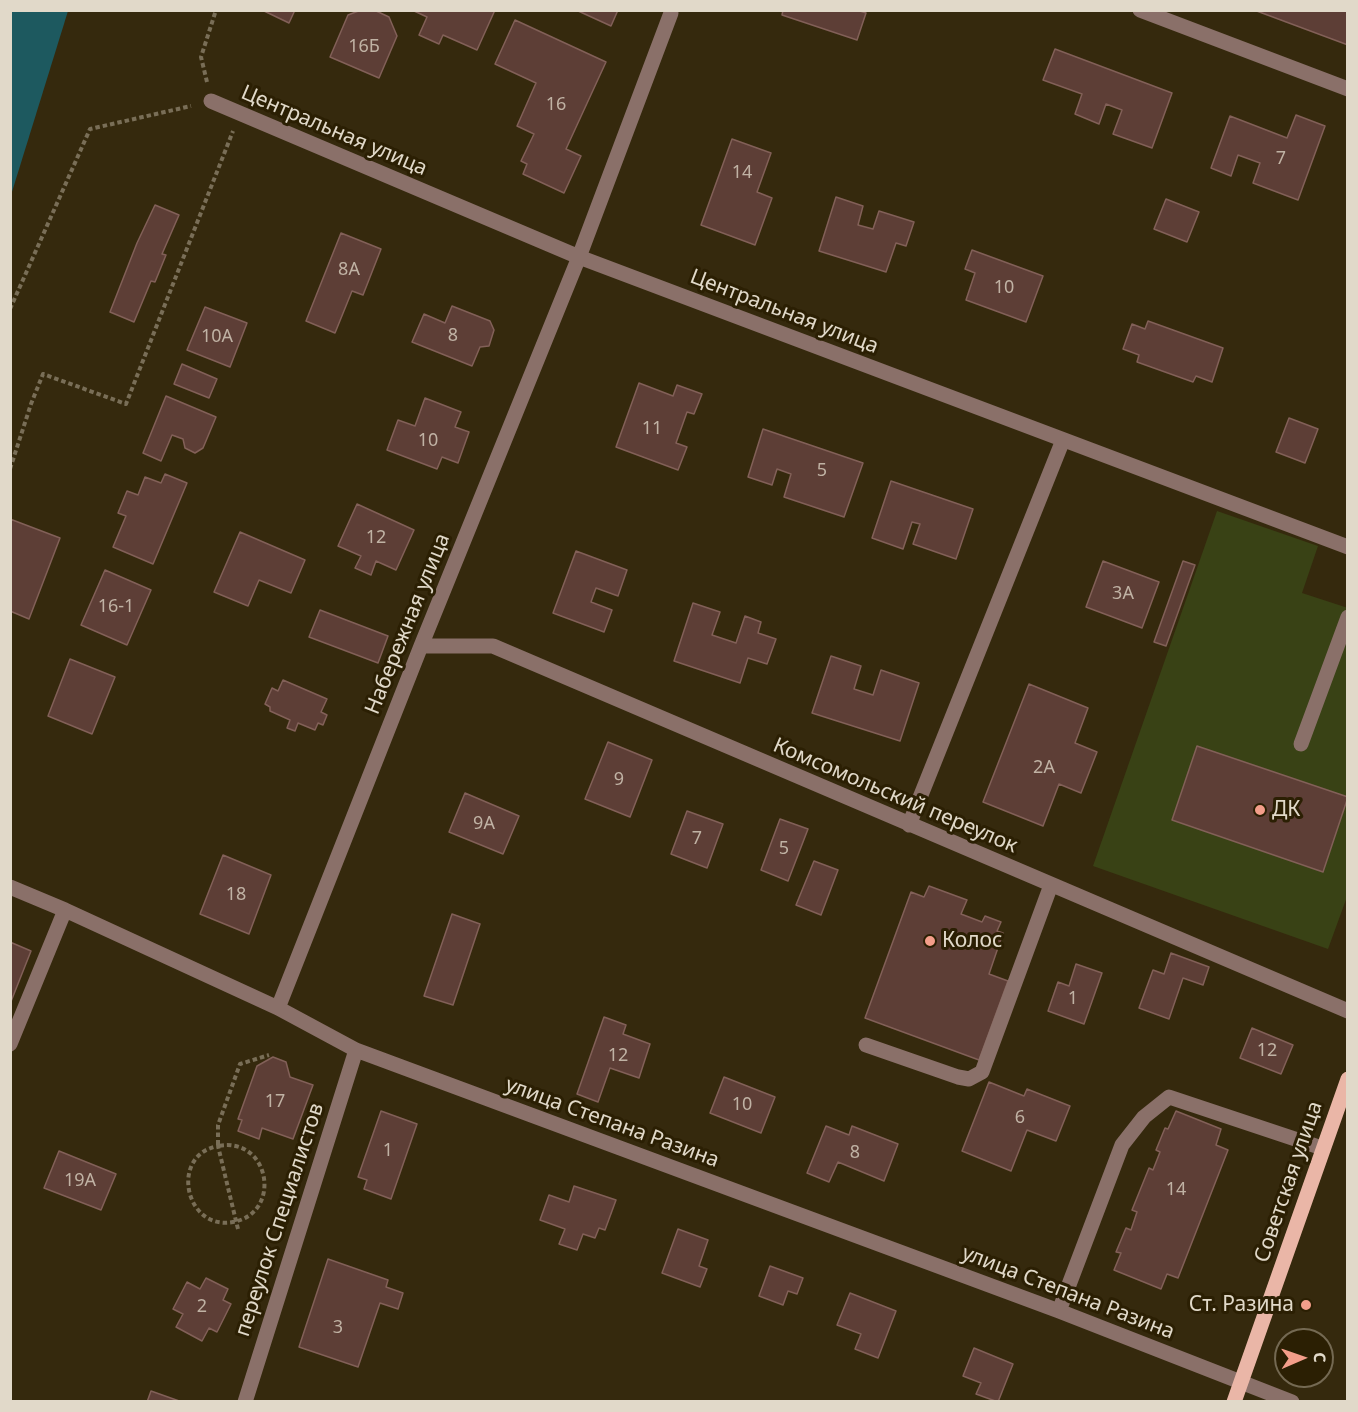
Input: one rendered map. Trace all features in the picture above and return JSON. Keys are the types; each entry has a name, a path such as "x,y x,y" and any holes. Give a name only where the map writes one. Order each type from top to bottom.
{"main road":[{"name":"Советская улица","path":"1234,1401 1347,1079"}],"street":[{"path":"1140,10 1347,89"},
{"name":"Набережная улица","path":"278,1008 421,646 579,257 671,13"},
{"name":"Центральная улица","path":"211,101 579,257 1347,547"},
{"path":"909,825 1063,440"},
{"path":"1301,744 1347,616"},
{"name":"Комсомольский переулок","path":"421,646 493,646 1347,1011"},
{"path":"866,1045 958,1077 969,1079 982,1072 1051,885"},
{"name":"улица Степана Разина","path":"10,887 278,1008 356,1050 1059,1311 1292,1401"},
{"path":"10,1044 65,910"},
{"name":"переулок Специалистов","path":"244,1401 356,1050"},
{"path":"1059,1311 1122,1145 1144,1117 1169,1097 1322,1148"}],"path":[{"path":"10,309 90,129 211,101 201,57 216,10"},
{"path":"10,470 43,374 126,404 240,114"},
{"path":"238,1229 218,1146 218,1125 240,1064 269,1055"},
{"path":"227,1144 251,1153 259,1163 264,1175 265,1188 262,1200 244,1219 219,1222 207,1218 197,1210 190,1199 187,1186 194,1162 202,1153 218,1146 227,1144"}],"green space":[{"path":"1217,511 1318,546 1302,593 1348,608 1348,894 1328,949 1093,866"}],"water":[{"path":"10,11 68,11 11,195"}],"building":[{"path":"262,10 295,10 289,23"},
{"path":"361,10 374,10 389,17 397,36 379,78 330,57 348,15"},
{"path":"412,10 495,10 477,50 443,35 439,44 419,35 427,17"},
{"path":"576,10 618,10 611,26"},
{"path":"783,10 857,10 866,13 857,40 782,15"},
{"path":"1254,10 1348,10 1348,45"},
{"path":"515,20 606,62 566,149 581,156 564,193 523,174 527,164 521,161 534,134 517,126 536,83 495,64"},
{"path":"1055,49 1172,93 1152,148 1113,134 1122,110 1106,104 1099,124 1075,114 1082,94 1043,80"},
{"path":"1296,115 1325,126 1298,200 1253,183 1260,163 1238,155 1231,176 1211,168 1230,116 1287,138"},
{"path":"732,139 771,153 757,192 772,198 755,245 701,225"},
{"path":"836,197 863,206 858,225 873,229 879,211 914,222 906,246 896,243 886,272 819,251"},
{"path":"1166,199 1199,212 1187,242 1154,229"},
{"path":"155,205 179,215 162,254 166,255 155,282 151,281 134,322 110,312 137,243"},
{"path":"341,233 381,249 363,295 352,291 335,333 306,321"},
{"path":"972,250 1043,276 1026,322 966,300 975,273 965,269"},
{"path":"452,306 490,321 494,330 489,346 480,347 472,366 412,342 424,314 445,323"},
{"path":"205,307 247,323 230,367 187,350"},
{"path":"1148,321 1223,348 1212,382 1196,376 1193,382 1137,362 1139,355 1123,349 1132,324 1145,329"},
{"path":"182,364 217,379 209,398 174,384"},
{"path":"639,383 673,396 677,385 702,394 694,414 687,412 676,443 687,447 678,470 616,447"},
{"path":"166,396 216,417 203,448 195,453 185,448 183,439 172,435 161,461 143,453"},
{"path":"425,398 461,412 455,427 469,432 458,463 442,457 437,469 387,450 398,420 415,426"},
{"path":"1289,418 1318,429 1305,463 1276,452"},
{"path":"763,429 863,463 844,517 784,497 791,474 777,469 772,485 748,477"},
{"path":"165,474 187,483 153,564 113,547 126,516 118,513 127,491 138,495 145,477 161,483"},
{"path":"891,481 973,509 956,559 913,544 920,524 912,522 903,549 872,538"},
{"path":"357,504 414,530 396,570 376,561 371,575 355,568 361,556 338,546"},
{"path":"10,519 60,538 29,619 10,611"},
{"path":"240,532 305,560 291,593 259,580 248,606 214,592"},
{"path":"576,551 627,570 618,596 596,588 591,602 612,610 604,632 553,613"},
{"path":"1103,561 1159,582 1142,628 1086,607"},
{"path":"1183,561 1195,565 1166,646 1154,642"},
{"path":"105,570 151,590 127,645 81,625"},
{"path":"693,603 720,612 712,635 736,643 745,616 761,622 758,633 776,639 767,664 748,658 740,683 674,661"},
{"path":"320,610 388,636 378,663 309,637"},
{"path":"831,656 861,666 854,689 873,695 881,670 919,683 900,741 812,713"},
{"path":"70,659 115,677 92,734 48,716"},
{"path":"283,680 327,699 321,712 327,715 323,725 318,723 315,730 298,723 295,731 287,728 290,720 270,711 270,707 265,704 272,688 278,691"},
{"path":"1029,684 1088,708 1075,743 1097,752 1081,793 1059,784 1043,826 983,802"},
{"path":"608,742 652,760 630,817 585,799"},
{"name":"ДК","path":"1197,746 1348,797 1323,872 1172,820"},
{"path":"465,793 519,816 503,854 449,832"},
{"path":"687,811 723,824 707,868 671,854"},
{"path":"780,819 808,829 788,881 761,870"},
{"path":"223,855 271,875 249,934 200,914"},
{"path":"814,861 838,870 821,915 796,905"},
{"path":"929,886 967,900 961,914 982,922 985,916 1001,922 997,931 1003,933 989,974 1008,981 979,1060 865,1018 911,892 924,897"},
{"path":"452,914 480,924 453,1005 424,996"},
{"path":"10,942 31,951 10,1004"},
{"path":"1171,953 1209,967 1203,985 1183,978 1169,1019 1139,1008 1153,970 1164,974"},
{"path":"1076,964 1102,973 1084,1024 1048,1011 1058,982 1069,986"},
{"path":"604,1017 626,1025 623,1034 650,1044 639,1078 610,1068 598,1102 577,1094"},
{"path":"1252,1028 1293,1045 1281,1074 1240,1058"},
{"path":"273,1057 286,1062 290,1077 313,1085 293,1139 262,1128 259,1139 238,1131 242,1120 238,1119 257,1066"},
{"path":"724,1077 775,1097 761,1133 710,1113"},
{"path":"989,1082 1024,1096 1027,1089 1070,1106 1056,1141 1027,1130 1011,1171 962,1151"},
{"path":"381,1111 417,1124 391,1199 364,1189 367,1180 358,1177"},
{"path":"1176,1111 1221,1129 1216,1145 1228,1150 1178,1278 1167,1274 1161,1289 1114,1270 1121,1253 1116,1252 1126,1228 1131,1230 1137,1212 1132,1210 1149,1168 1153,1170 1160,1152 1156,1150 1165,1128 1168,1129"},
{"path":"826,1126 849,1135 852,1126 898,1144 884,1181 838,1162 829,1182 807,1173"},
{"path":"59,1151 116,1174 101,1210 44,1188"},
{"path":"574,1186 616,1200 605,1230 599,1228 595,1238 583,1234 577,1250 559,1244 565,1229 540,1220 549,1195 569,1202"},
{"path":"678,1229 708,1240 699,1266 707,1269 700,1287 662,1273"},
{"path":"328,1259 388,1280 386,1287 403,1293 398,1309 380,1303 358,1367 299,1347"},
{"path":"770,1266 803,1278 797,1294 788,1291 783,1305 759,1296"},
{"path":"206,1278 228,1289 223,1300 231,1304 217,1332 209,1328 202,1341 176,1327 183,1314 173,1309 187,1282 200,1289"},
{"path":"850,1293 896,1311 878,1358 855,1349 861,1334 837,1325"},
{"path":"974,1348 1013,1364 998,1402 976,1394 981,1383 963,1376"},
{"path":"151,1391 182,1402 147,1402"}],"place":[{"name":"ДК","path":"1260,810"},
{"name":"Колос","path":"930,941"},
{"name":"Ст. Разина","path":"1306,1305"}]}
